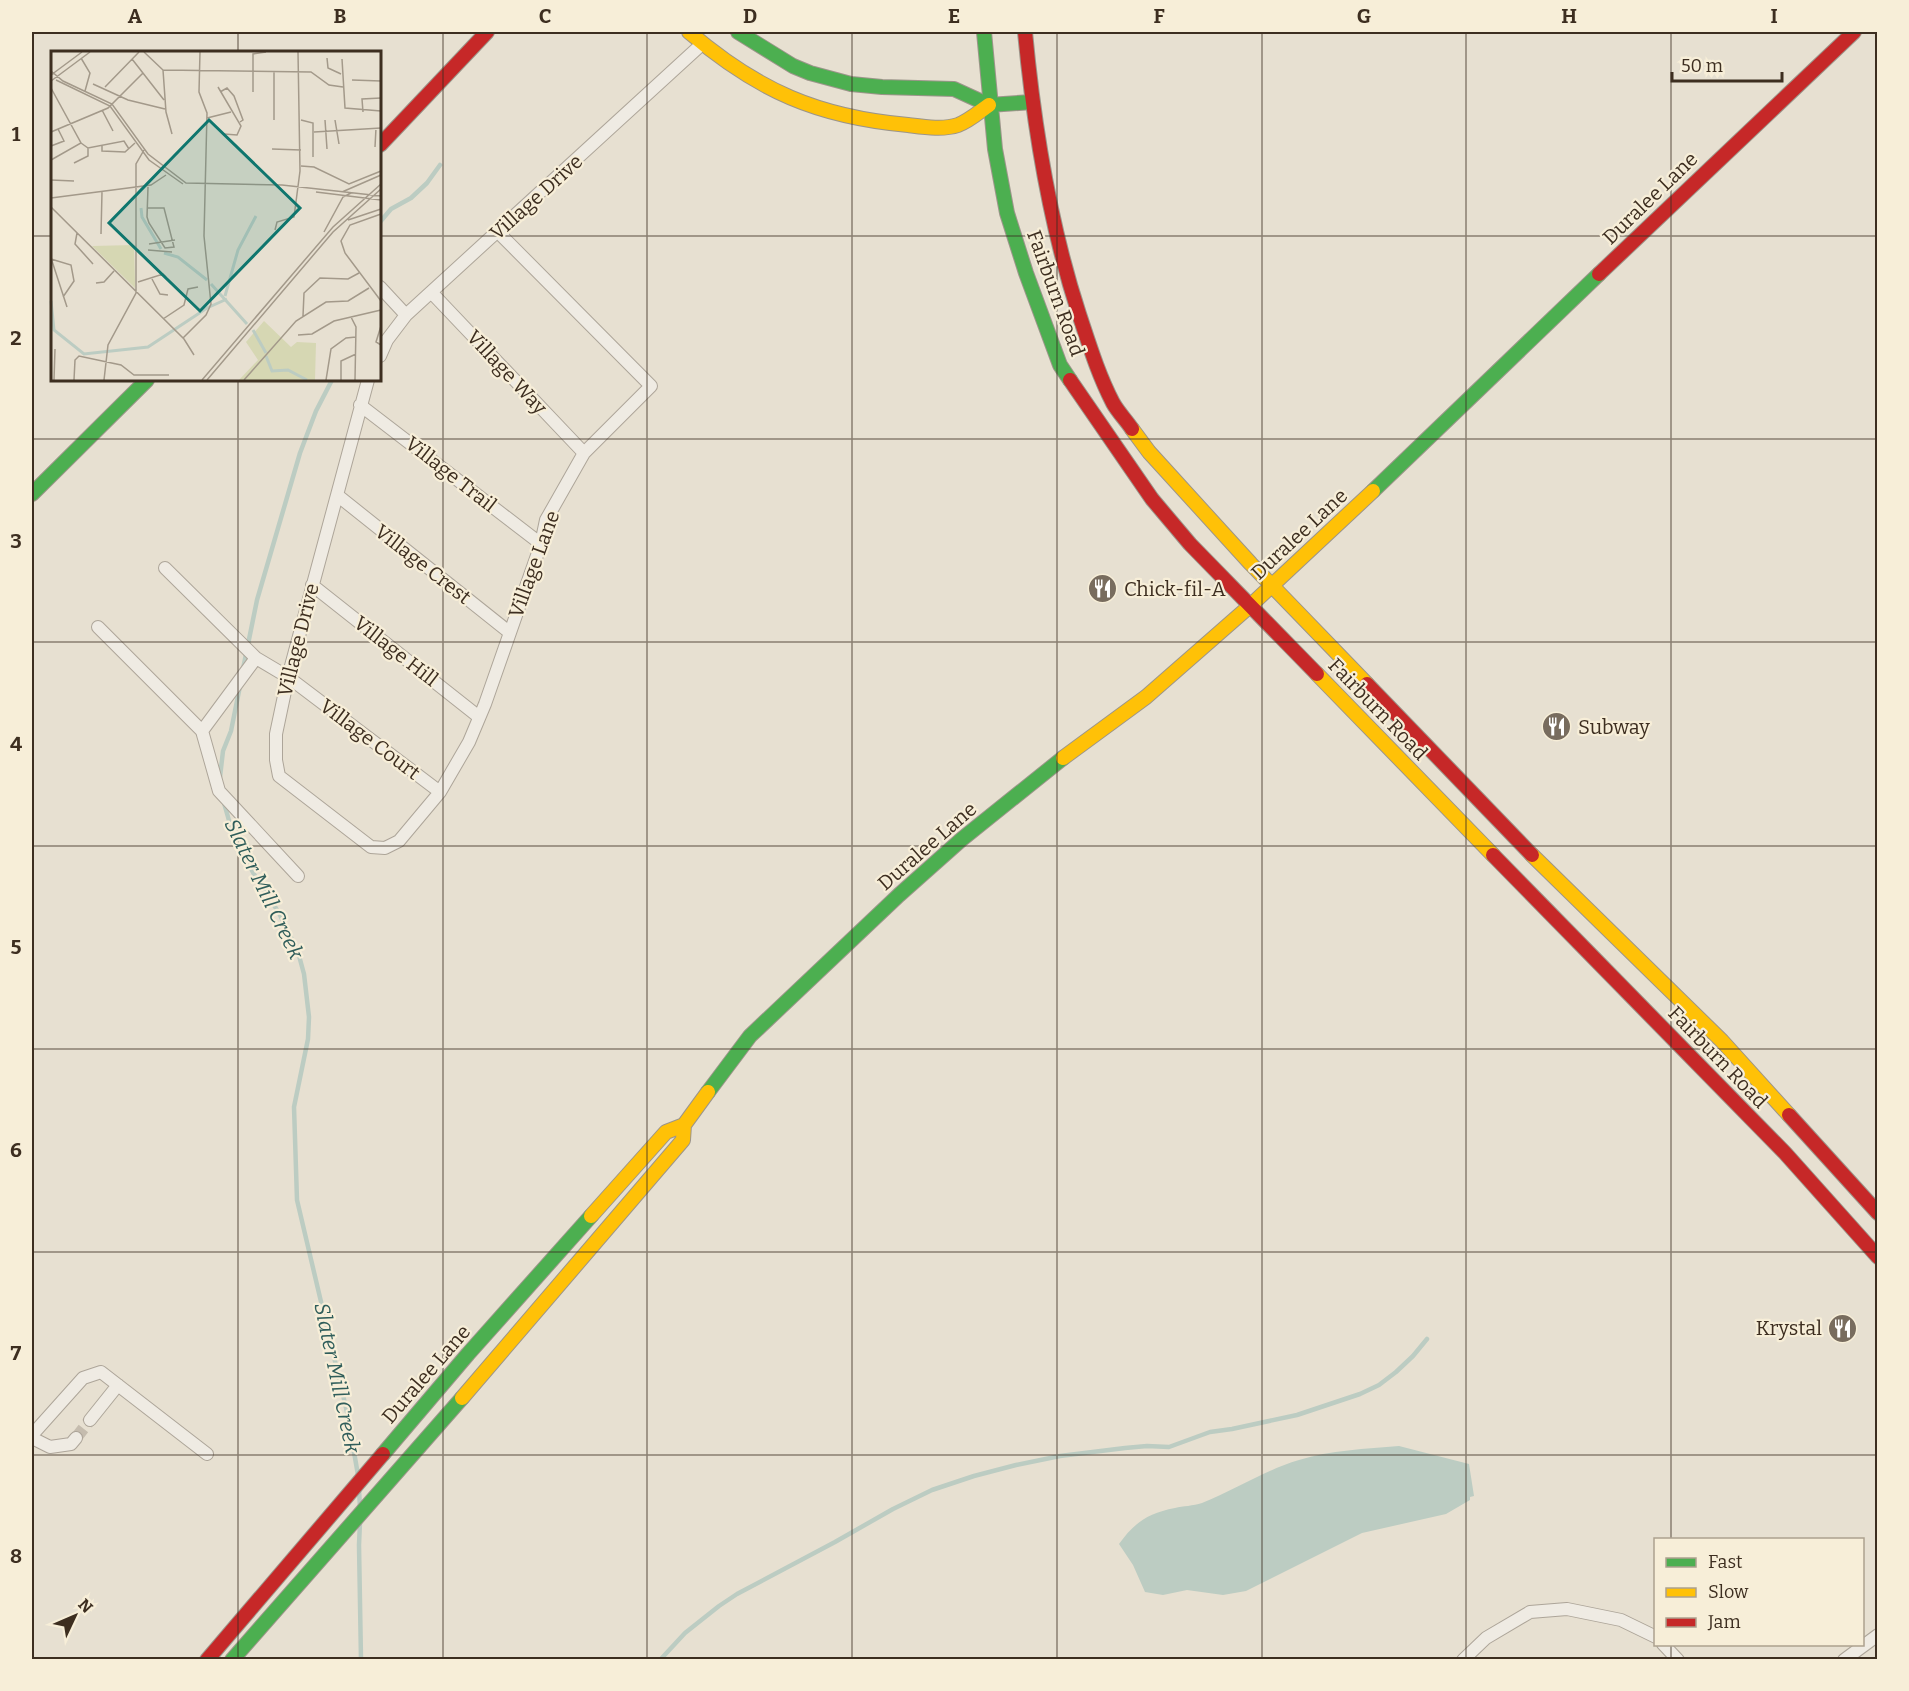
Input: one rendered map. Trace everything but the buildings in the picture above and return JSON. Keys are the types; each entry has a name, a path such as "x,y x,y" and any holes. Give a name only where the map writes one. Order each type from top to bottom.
{"main road":[{"path":"381,144 487,32"},
{"path":"689,32 732,67 764,87 801,104 851,117 911,125 955,126 989,105"},
{"path":"738,32 779,58 825,77 866,86 954,90 989,105 1032,102"},
{"name":"Fairburn Road","path":"984,32 994,149 1007,213 1026,273 1060,365 1152,499 1190,544 1785,1153 1878,1257"},
{"name":"Fairburn Road","path":"1025,32 1032,102 1058,246 1095,363 1114,405 1149,452 1272,585 1536,860 1722,1041 1878,1214"},
{"name":"Duralee Lane","path":"207,1659 468,1354 666,1132 684,1125 750,1036 962,839 1038,777 1146,697 1251,605 1349,515 1854,32"},
{"path":"32,494 146,381"},
{"name":"Duralee Lane","path":"232,1659 467,1392 683,1140 684,1125"}],"street":[{"name":"Village Drive","path":"381,354 387,340 406,315 702,44"},
{"name":"Village Lane","path":"385,848 399,841 440,792 469,742 541,544 546,520 584,453 651,386 498,232"},
{"path":"381,288 406,315"},
{"name":"Village Way","path":"431,292 584,453"},
{"name":"Village Drive","path":"368,381 288,677 276,734 276,760 279,776 371,846 385,848"},
{"name":"Village Trail","path":"360,405 541,544"},
{"name":"Village Crest","path":"337,495 509,632"},
{"name":"Village Court","path":"165,568 256,658 288,677 440,792"},
{"name":"Village Hill","path":"312,585 479,717"},
{"path":"98,627 202,731 219,790 298,876"},
{"path":"202,731 256,658"},
{"path":"76,1438 71,1444 50,1448 32,1436 83,1378 102,1372 207,1454"},
{"path":"90,1420 118,1385"},
{"path":"1463,1659 1486,1638 1530,1612 1567,1609 1610,1617 1654,1636"},
{"path":"1864,1645 1878,1635"},
{"path":"1665,1646 1678,1659"},
{"path":"1844,1659 1862,1646"}],"shaded area":[{"path":"1399,1446 1469,1464 1474,1496 1446,1514 1362,1533 1246,1591 1223,1595 1187,1590 1163,1595 1145,1592 1133,1565 1119,1544 1130,1530 1149,1516 1165,1510 1202,1503 1286,1464 1336,1452"}],"waterway":[{"name":"Slater Mill Creek","path":"381,221 391,209 411,198 427,183 440,165"},
{"name":"Slater Mill Creek","path":"243,669 257,600 300,453 316,411 331,381"},
{"name":"Slater Mill Creek","path":"220,777 223,751 231,731 240,686"},
{"name":"Slater Mill Creek","path":"224,803 234,838 279,913 298,952 304,974 309,1017 308,1039 294,1107 297,1200 347,1412 358,1475"},
{"path":"660,1660 685,1633 737,1594 932,1490 1016,1465 1060,1456 1125,1448 1169,1447 1210,1432 1297,1415 1360,1394 1379,1385 1413,1356 1427,1339"},
{"name":"Slater Mill Creek","path":"359,1489 360,1508"},
{"name":"Slater Mill Creek","path":"360,1522 361,1660"}],"tunnel":[{"path":"76,1438 90,1420"}],"traffic: fast":[{"path":"738,32 793,66 851,84 954,89 989,105 1032,102"},
{"path":"984,32 995,149 1007,213 1026,273 1060,365 1070,380"},
{"path":"1373,491 1599,274"},
{"path":"32,494 146,381"},
{"path":"708,1092 750,1036 899,895 962,839 1063,758"},
{"path":"383,1454 468,1354 591,1216"},
{"path":"232,1660 462,1398"}],"traffic: slow":[{"path":"689,32 715,53 765,85 817,108 876,121 933,128 952,127 962,123 989,105"},
{"path":"1132,429 1149,452 1251,564 1367,684"},
{"path":"1063,758 1146,697 1251,605 1373,491"},
{"path":"1317,674 1493,855"},
{"path":"1532,855 1722,1041 1789,1115"},
{"path":"462,1398 683,1140 684,1125 708,1092"},
{"path":"591,1216 666,1132 684,1125"}],"traffic: jam":[{"path":"381,144 487,32"},
{"path":"1025,32 1044,174 1068,279 1103,381 1115,406 1132,429"},
{"path":"1599,274 1854,32"},
{"path":"1070,380 1152,499 1190,544 1317,674"},
{"path":"1367,684 1532,855"},
{"path":"1493,855 1785,1153 1878,1257"},
{"path":"1789,1115 1878,1213"},
{"path":"207,1660 383,1454"}],"place":[{"name":"Chick-fil-A","path":"1103,589"},
{"name":"Subway","path":"1557,727"},
{"name":"Krystal","path":"1843,1328"}]}
